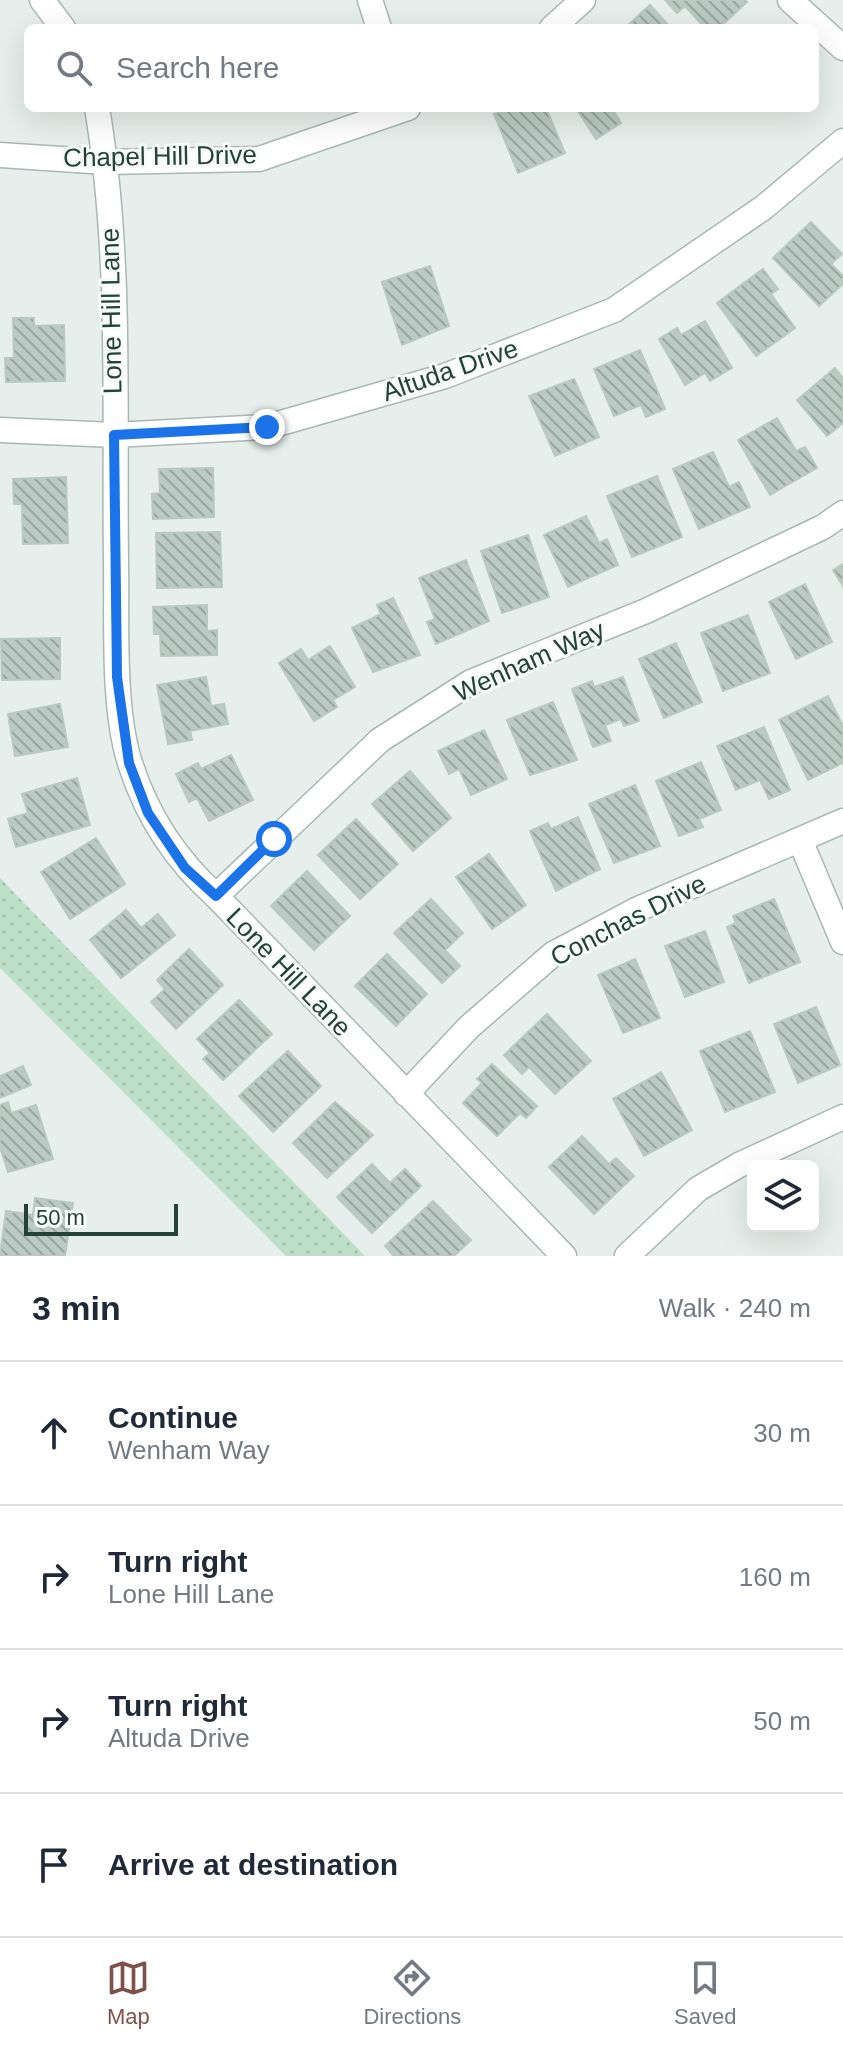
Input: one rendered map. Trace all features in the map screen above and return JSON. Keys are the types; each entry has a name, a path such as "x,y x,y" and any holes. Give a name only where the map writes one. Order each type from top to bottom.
{"street":[{"path":"42,0 60,24"},
{"path":"370,0 378,24"},
{"path":"556,24 583,0"},
{"path":"790,0 816,24"},
{"path":"819,26 843,48"},
{"name":"Lone Hill Lane","path":"98,112 106,162 117,677 129,763 148,813 185,868 216,896 564,1256"},
{"name":"Chapel Hill Drive","path":"0,155 106,162 259,159 395,112"},
{"name":"Altuda Drive","path":"0,430 114,435 267,427 445,376 614,310 763,208 843,141"},
{"name":"Wenham Way","path":"216,896 380,740 471,682 646,611 823,527 843,513"},
{"name":"Conchas Drive","path":"406,1094 469,1027 553,954 636,910 843,821"},
{"path":"800,840 843,942"},
{"path":"627,1256 698,1189 739,1165 843,1117"}],"green space":[{"path":"0,878 365,1256 286,1256 0,968"}],"building":[{"path":"665,0 747,2 723,24 701,24 685,6 677,13"},
{"path":"650,5 667,24 629,24"},
{"path":"548,112 565,153 518,173 494,114"},
{"path":"579,112 614,112 621,123 596,139"},
{"path":"811,222 842,254 831,264 843,276 843,284 819,306 773,258"},
{"path":"430,266 449,326 402,345 382,282"},
{"path":"763,269 778,289 771,294 795,328 756,356 717,303"},
{"path":"13,318 34,318 34,326 64,325 65,381 6,382 5,358 14,358"},
{"path":"705,321 732,368 710,381 705,373 685,385 659,339 677,328 681,335"},
{"path":"640,350 665,409 646,417 641,405 614,416 594,369"},
{"path":"835,368 843,378 843,423 827,436 797,400"},
{"path":"574,379 599,437 555,456 529,396"},
{"path":"777,418 796,451 805,447 817,468 770,495 738,440"},
{"path":"713,452 729,487 739,482 750,507 699,529 673,469"},
{"path":"213,468 214,517 153,519 152,494 160,493 159,469"},
{"path":"657,476 682,537 632,557 607,496"},
{"path":"66,477 68,543 23,544 22,504 14,504 13,479"},
{"path":"586,516 599,543 607,539 618,565 568,587 544,535"},
{"path":"220,532 222,587 157,588 156,533"},
{"path":"528,535 549,597 502,613 481,551"},
{"path":"466,560 489,621 436,644 427,622 435,619 419,578"},
{"path":"843,564 843,586 833,570"},
{"path":"805,584 832,642 796,659 769,602"},
{"path":"393,598 420,655 373,672 352,628 381,614 377,605"},
{"path":"207,605 207,631 217,630 217,655 161,656 160,634 154,634 153,607"},
{"path":"748,615 770,673 723,691 701,633"},
{"path":"60,638 60,679 2,680 1,639"},
{"path":"676,643 702,702 664,718 639,659"},
{"path":"330,646 355,687 333,700 337,707 314,721 279,663 301,649 308,660"},
{"path":"206,677 211,706 224,704 228,724 190,731 192,740 168,744 157,685"},
{"path":"623,677 639,721 624,726 621,719 605,725 611,741 593,747 572,689 592,681 594,687"},
{"path":"828,696 843,726 843,763 808,780 779,720"},
{"path":"553,702 577,760 530,775 507,720"},
{"path":"60,704 68,747 15,756 8,714"},
{"path":"764,727 790,790 769,799 760,780 736,790 717,746"},
{"path":"484,730 507,779 471,795 459,769 449,774 438,751"},
{"path":"231,755 253,800 209,821 197,798 189,802 176,774 198,763 201,769"},
{"path":"701,762 721,810 699,819 703,827 679,836 656,781"},
{"path":"410,771 451,818 413,851 372,804"},
{"path":"77,778 90,825 16,847 8,819 28,813 22,794"},
{"path":"635,785 660,846 614,863 589,804"},
{"path":"578,817 600,869 556,891 530,831 548,823 551,829"},
{"path":"356,819 398,864 360,899 318,855"},
{"path":"96,838 125,884 70,919 41,872"},
{"path":"489,854 526,905 492,929 456,877"},
{"path":"307,871 350,916 314,950 271,906"},
{"path":"431,899 463,933 445,950 460,966 442,983 394,933"},
{"path":"774,899 800,962 749,983 727,927 736,923 733,916"},
{"path":"126,910 141,928 158,914 175,935 121,978 90,940"},
{"path":"705,931 724,982 685,997 665,946"},
{"path":"189,949 223,985 176,1029 151,1002 165,989 157,980"},
{"path":"387,954 427,994 396,1026 355,986"},
{"path":"635,959 660,1018 623,1033 598,975"},
{"path":"239,1000 272,1034 223,1080 203,1059 210,1053 197,1039"},
{"path":"816,1007 840,1065 798,1083 774,1024"},
{"path":"547,1014 591,1061 555,1094 529,1067 522,1074 504,1055"},
{"path":"750,1031 775,1092 725,1112 700,1051"},
{"path":"288,1051 321,1086 273,1132 239,1096"},
{"path":"492,1064 537,1106 526,1118 520,1113 497,1136 463,1103 482,1083 477,1079"},
{"path":"23,1066 31,1085 0,1098 0,1076"},
{"path":"661,1072 692,1130 644,1156 613,1099"},
{"path":"8,1102 11,1113 36,1105 53,1159 8,1172 0,1147 0,1105"},
{"path":"335,1102 373,1135 327,1178 293,1143"},
{"path":"582,1136 609,1164 616,1158 634,1176 594,1214 549,1167"},
{"path":"372,1164 390,1183 405,1169 421,1186 372,1233 337,1197"},
{"path":"35,1198 73,1203 65,1256 0,1256 6,1211 33,1215"},
{"path":"433,1201 471,1240 454,1256 394,1256 385,1246"}],"route":[{"path":"267,427 114,435 117,677 129,763 148,813 185,868 216,896 274,839"}]}
